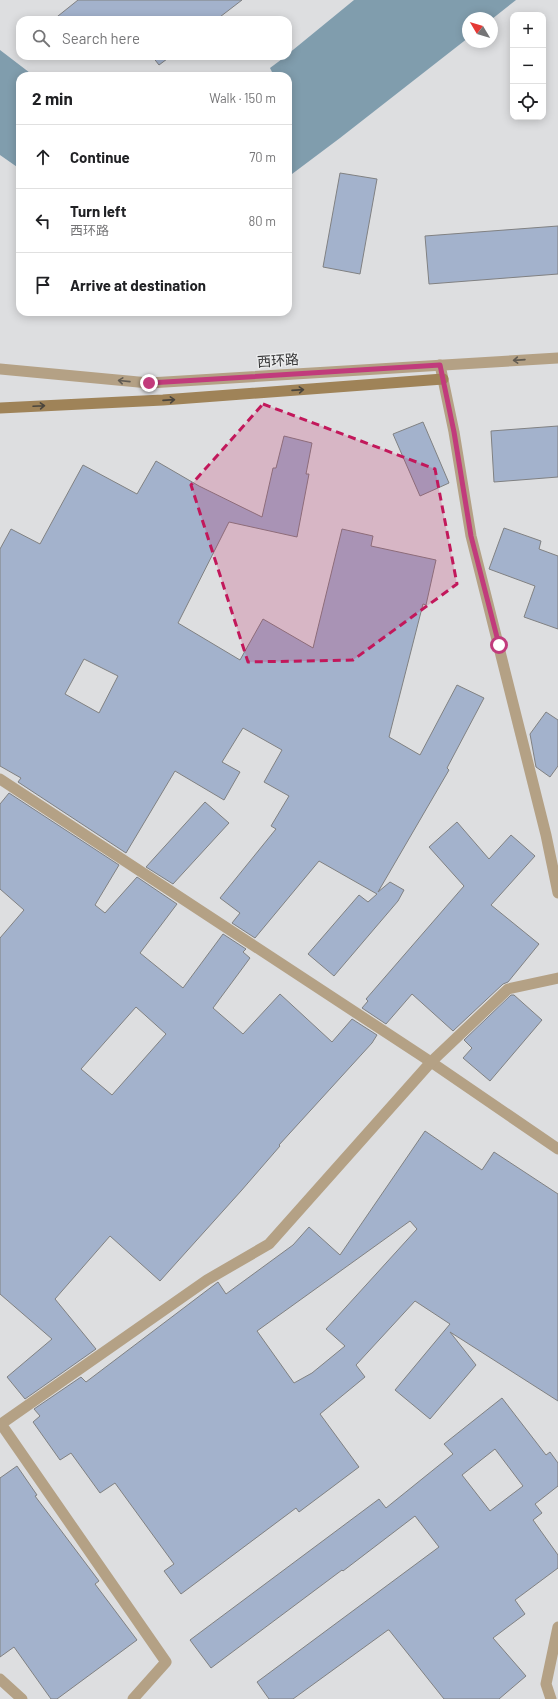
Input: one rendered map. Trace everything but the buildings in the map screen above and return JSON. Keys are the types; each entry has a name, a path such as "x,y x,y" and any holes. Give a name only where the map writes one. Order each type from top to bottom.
{"main road":[{"path":"0,408 171,400 443,379"}],"street":[{"name":"西环路","path":"0,369 149,383 558,358"},
{"path":"440,365 454,432 471,536 546,835 558,893"},
{"path":"0,779 431,1062 558,1149"},
{"path":"133,1699 166,1662 1,1424 207,1280 269,1244 431,1062 508,989 558,978"},
{"path":"551,1699 546,1684 558,1627"},
{"path":"0,1679 22,1699"}],"highlighted area":[{"path":"263,404 435,469 457,584 353,660 248,662 191,485"}],"water":[{"path":"354,0 516,0 498,14 498,12 462,12 462,43 292,174 292,72 272,72 270,68 281,60 292,60 292,51"},
{"path":"0,50 29,72 16,72 16,166 0,155"}],"route":[{"path":"149,383 440,365 454,432 471,536 499,645"}]}
